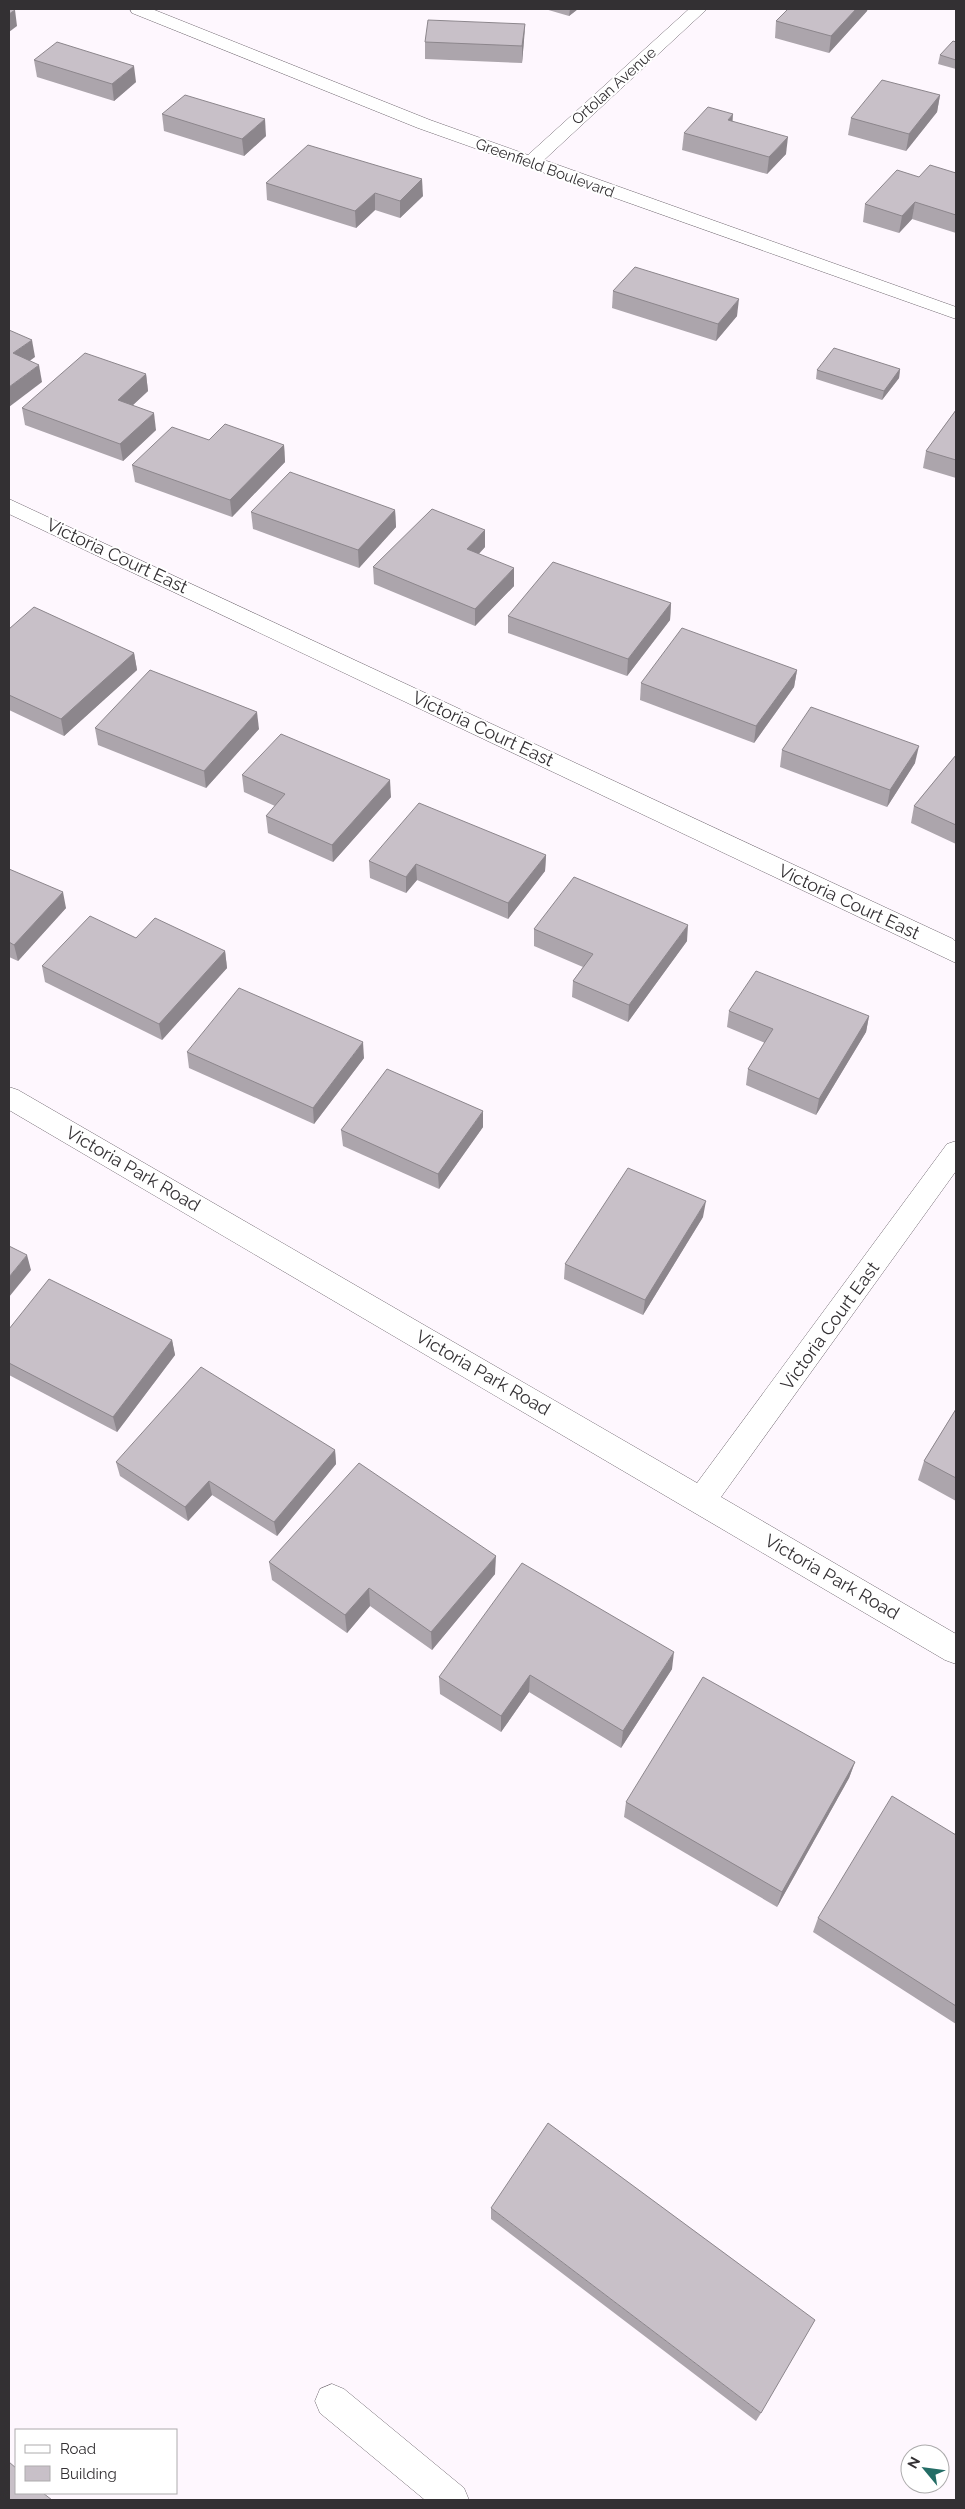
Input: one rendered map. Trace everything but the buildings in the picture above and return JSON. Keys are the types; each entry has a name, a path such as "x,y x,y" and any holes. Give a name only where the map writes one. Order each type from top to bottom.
{"street":[{"name":"Greenfield Boulevard","path":"138,9 396,113 530,163 956,314"},
{"name":"Ortolan Avenue","path":"530,163 699,9"},
{"name":"Victoria Court East","path":"9,506 944,946 956,954"},
{"name":"Victoria Park Road","path":"9,1097 956,1650"},
{"name":"Victoria Court East","path":"702,1500 956,1151"}],"lane":[{"path":"332,2401 452,2500"}]}
